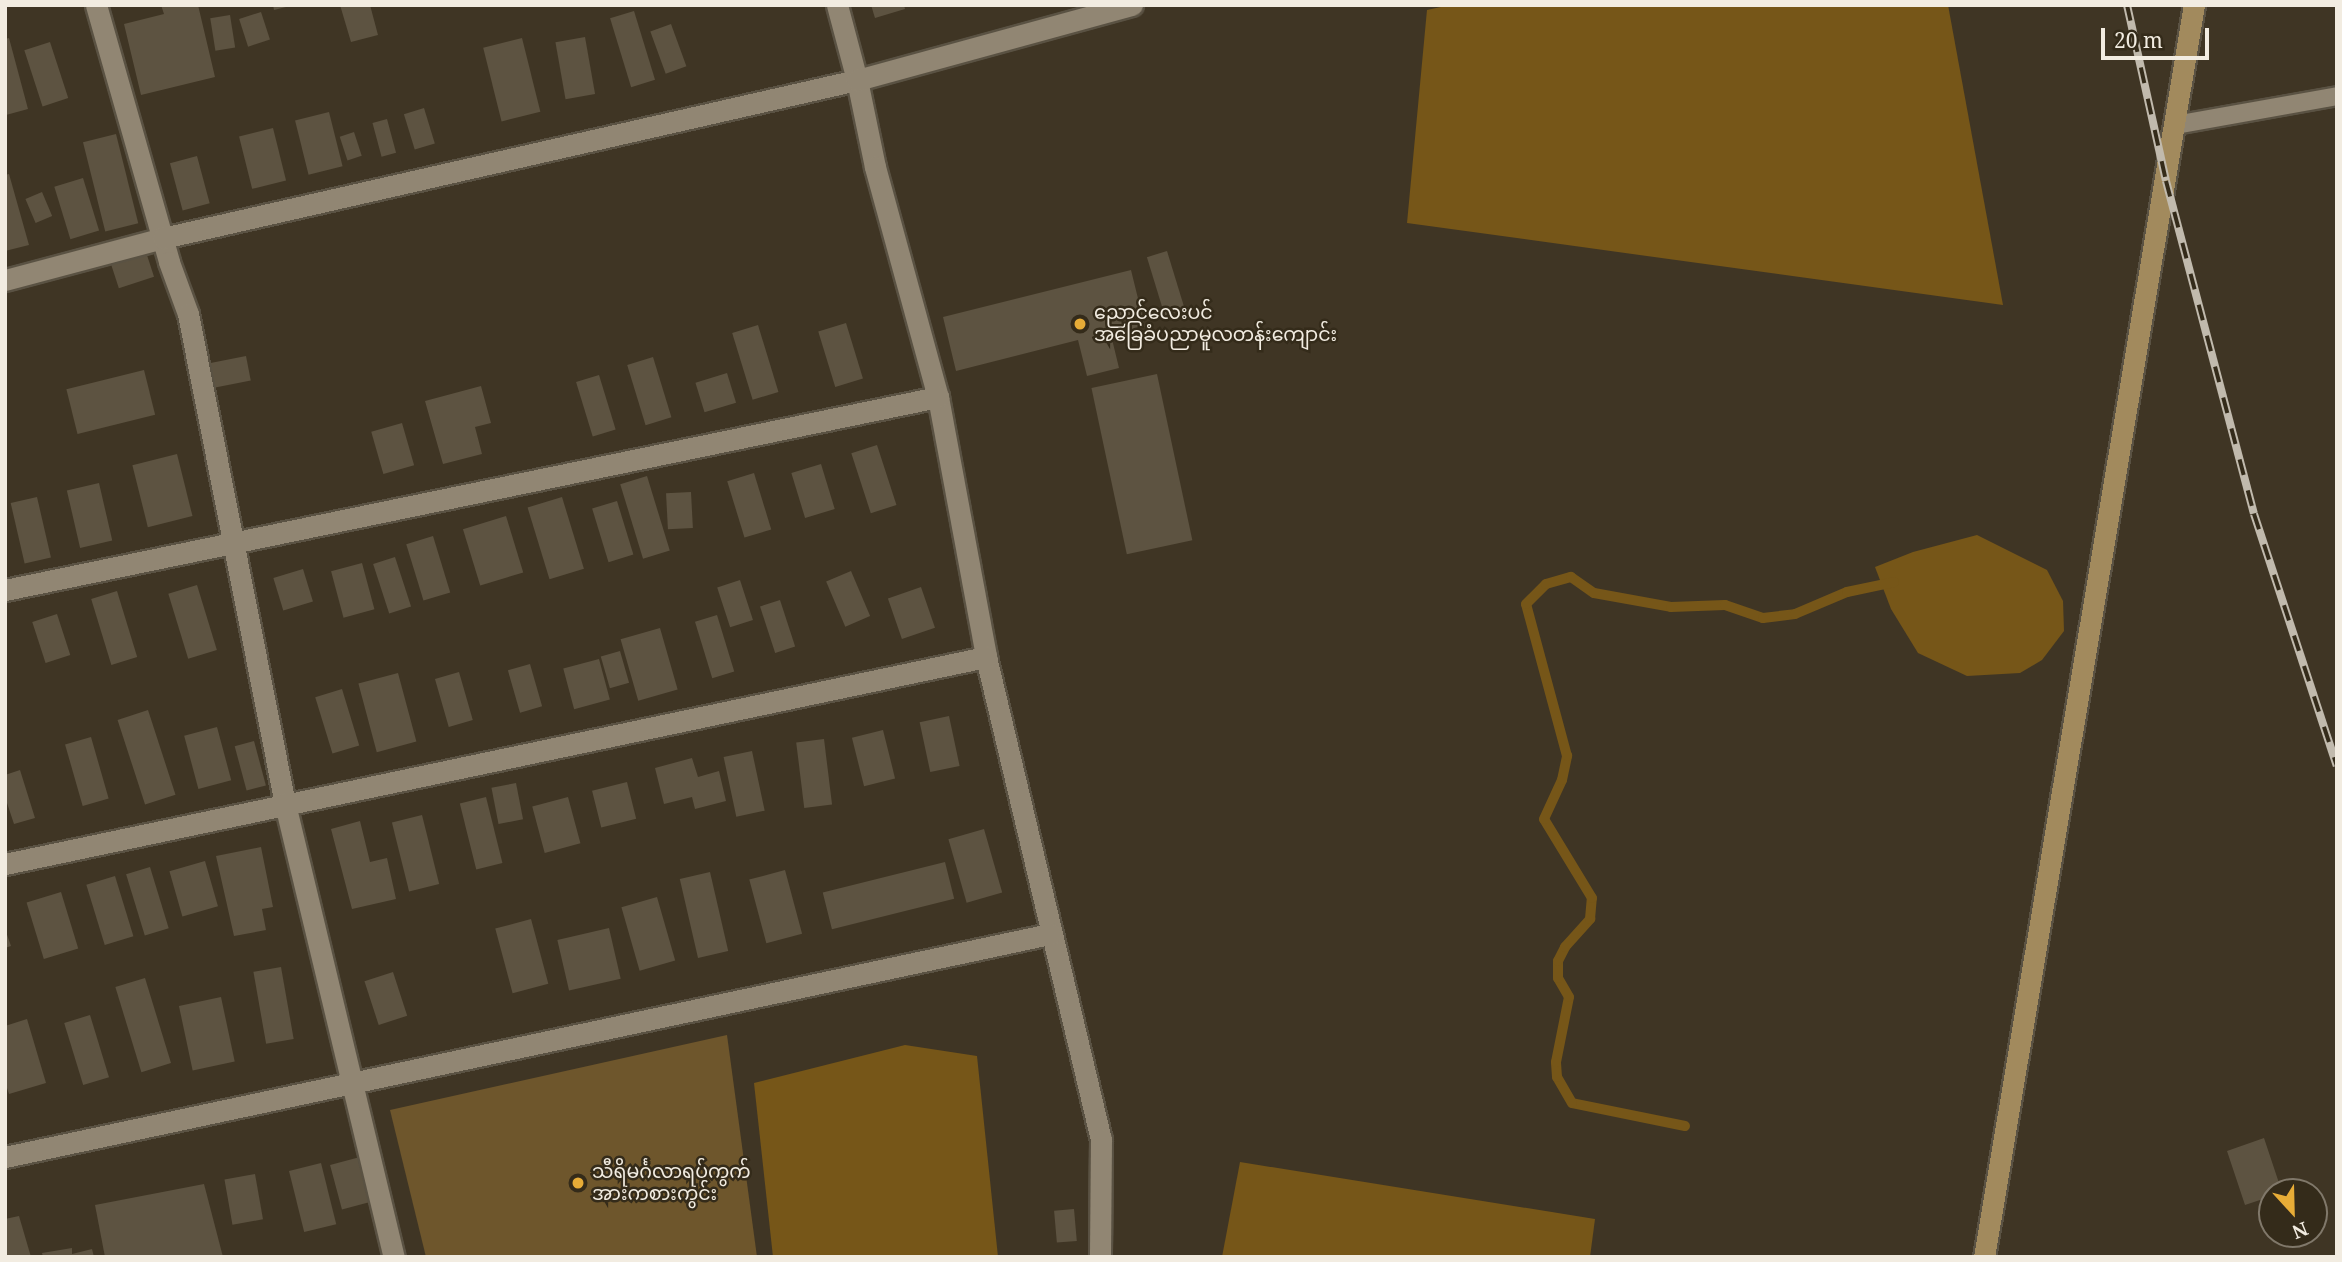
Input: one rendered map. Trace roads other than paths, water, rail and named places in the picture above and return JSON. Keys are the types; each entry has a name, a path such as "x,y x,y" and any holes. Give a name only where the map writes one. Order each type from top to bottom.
{"main road":[{"path":"1984,1257 2194,5"}],"street":[{"path":"96,5 169,262 188,314 285,804 394,1257"},
{"path":"837,5 858,80 875,167 938,397 986,657 1101,1139 1100,1257"},
{"path":"5,280 163,238 858,80 1132,5"},
{"path":"5,590 938,397"},
{"path":"5,864 986,657"},
{"path":"5,1157 1050,934"}],"lane":[{"path":"2175,125 2337,96"}],"waterway":[{"path":"1685,1126 1572,1103 1557,1077 1556,1062 1569,997 1558,978 1558,961 1565,947 1590,919 1592,898 1544,819 1562,780 1567,756 1526,604 1546,584 1571,577 1594,593 1671,607 1725,605 1763,618 1795,614 1847,592 1894,582"}],"railway":[{"path":"2127,5 2166,181 2254,514 2337,766"}],"place":[{"name":"ညောင်လေးပင် အခြေခံပညာမူလတန်းကျောင်း","path":"1080,324"},
{"name":"သီရိမင်္ဂလာရပ်ကွက် အားကစားကွင်း","path":"578,1183"}]}
